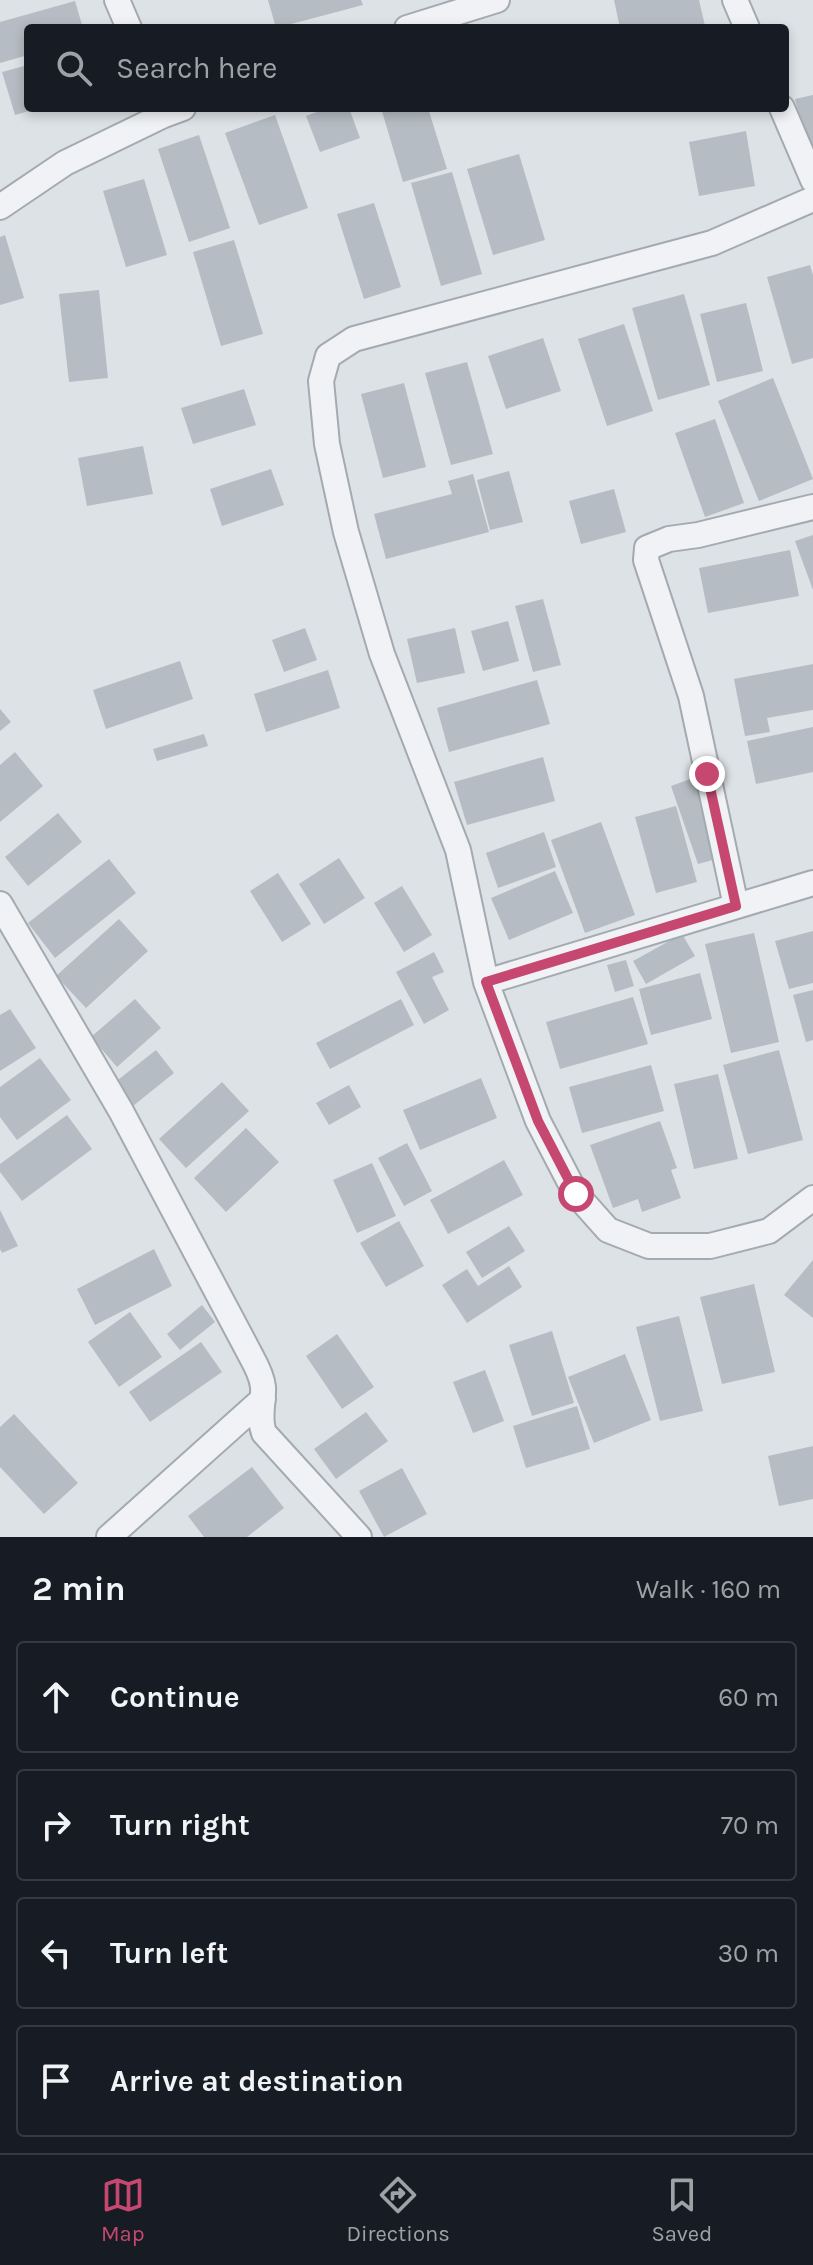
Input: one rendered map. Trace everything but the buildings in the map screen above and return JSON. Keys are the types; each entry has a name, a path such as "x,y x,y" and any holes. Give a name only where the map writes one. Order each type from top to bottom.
{"street":[{"path":"117,0 127,24"},
{"path":"416,16 497,0"},
{"path":"735,0 745,24"},
{"path":"0,207 65,163 166,112"},
{"path":"784,112 813,180"},
{"path":"813,199 712,243 354,339 328,356 321,381 327,444 346,532 382,654 458,850 486,982 538,1121 576,1194 608,1230 649,1246 710,1246 769,1231 813,1198"},
{"path":"736,906 691,696 646,560 647,548 669,539 813,507"},
{"path":"486,982 813,883"},
{"path":"0,904 121,1111 251,1356 263,1382 260,1422 264,1433 359,1537"},
{"path":"109,1537 263,1399"}],"route":[{"path":"576,1194 538,1121 486,982 736,906 707,774"}]}
